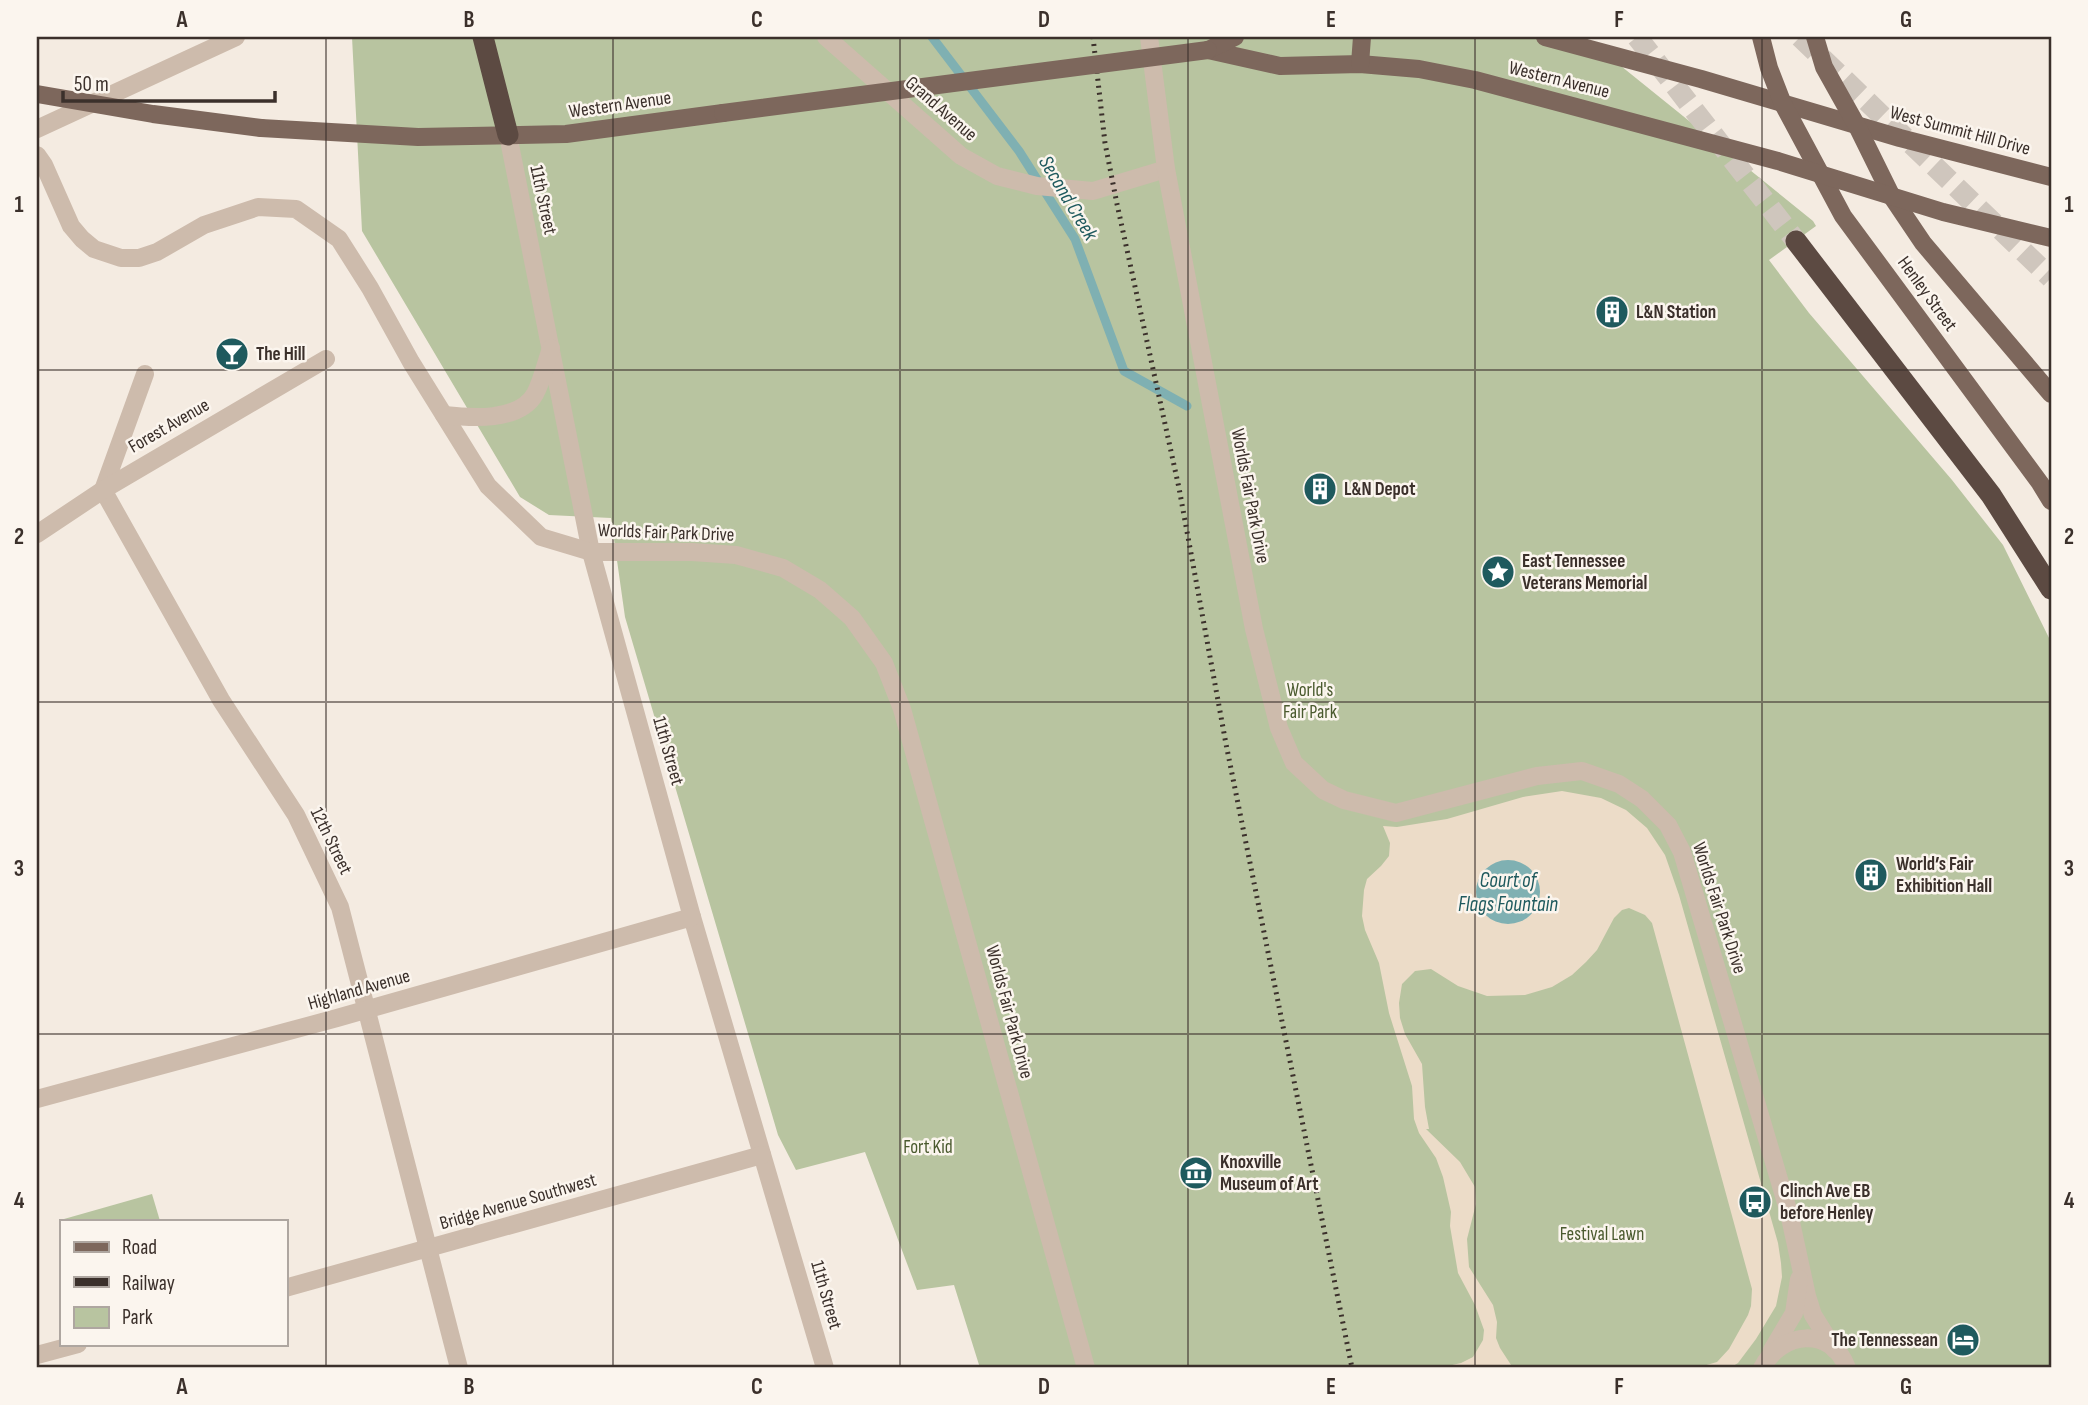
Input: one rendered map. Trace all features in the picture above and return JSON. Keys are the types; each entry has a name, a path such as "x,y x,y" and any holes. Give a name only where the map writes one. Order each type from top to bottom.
{"highway":[{"path":"484,37 509,135"},
{"path":"1796,241 1992,495 2051,589"}],"main road":[{"name":"Western Avenue","path":"37,94 153,114 261,128 418,137 566,134 1208,50 1235,37"},
{"path":"1360,64 1362,37"},
{"name":"Western Avenue","path":"1545,37 1701,79 1857,126"},
{"name":"Henley Street","path":"1761,37 1783,104 1843,216 2040,482 2051,501"},
{"name":"Henley Street","path":"1815,37 1824,67 1892,197 1923,243 2051,394"},
{"name":"Western Avenue","path":"1208,50 1280,66 1360,64 1419,69 1475,80 1645,124 1892,197"},
{"name":"West Summit Hill Drive","path":"1857,126 2051,177"},
{"path":"1892,197 2051,238"}],"street":[{"path":"37,129 236,37"},
{"name":"Grand Avenue","path":"826,37 961,156 997,176 1037,186 1093,191 1166,169"},
{"name":"Worlds Fair Park Drive","path":"1149,37 1166,169 1254,628 1279,728 1294,763 1323,789 1344,800 1395,813 1537,776 1582,771 1619,784 1655,811 1668,825 1682,852 1789,1213 1813,1315 1835,1350"},
{"name":"11th Street","path":"509,135 591,552 692,917 825,1368"},
{"name":"Worlds Fair Park Drive","path":"37,155 44,164 67,217 82,239 94,249 121,258 139,258 157,252 204,225 258,206 296,209 339,239 488,486 541,537 591,552 736,555 783,568 820,590 852,618 884,663 906,722 1086,1368"},
{"path":"444,415 481,419 524,406 535,395 551,346"},
{"name":"Forest Avenue","path":"37,534 103,490 326,359"},
{"path":"103,490 145,374"},
{"name":"12th Street","path":"103,490 221,700 296,816 340,906 459,1368"},
{"name":"Highland Avenue","path":"37,1099 692,917"},
{"name":"Bridge Avenue Southwest","path":"287,1287 762,1155"},
{"path":"1765,1362 1794,1313 1800,1265"},
{"path":"1765,1362 1779,1345 1793,1339 1811,1339 1823,1342 1835,1350 1847,1368"},
{"path":"37,1355 71,1346"}],"green space":[{"name":"World's Fair Park","path":"352,37 1585,37 1813,221 1816,226 1769,260 1809,313 1952,480 2003,545 2051,642 2051,1368 980,1368 954,1285 917,1290 865,1152 796,1170 778,1135 625,617 611,518 549,515 520,497 362,231"},
{"path":"152,1194 160,1220 64,1220"}],"shaded area":[{"path":"1562,791 1601,798 1626,810 1647,828 1665,855 1679,895 1778,1243 1781,1263 1782,1277 1776,1306 1756,1339 1738,1363 1730,1368 1696,1368 1717,1362 1729,1349 1748,1315 1752,1289 1652,923 1645,915 1629,908 1622,910 1614,918 1597,950 1586,962 1572,975 1552,987 1525,995 1487,996 1458,986 1431,969 1415,971 1402,984 1400,1018 1405,1034 1422,1064 1429,1129 1426,1129 1460,1162 1475,1187 1476,1204 1467,1239 1469,1267 1493,1305 1497,1322 1496,1338 1513,1368 1439,1368 1473,1357 1483,1340 1484,1330 1475,1305 1458,1273 1450,1226 1451,1212 1443,1177 1436,1158 1419,1133 1414,1119 1412,1086 1389,1013 1379,963 1365,930 1362,916 1364,890 1367,879 1389,856 1390,843 1383,826 1397,827 1447,819 1523,797"}],"water":[{"name":"Court of Flags Fountain","path":"1502,860 1514,860 1531,869 1538,880 1538,904 1531,915 1514,924 1502,924 1490,919 1481,910 1476,898 1476,886 1481,874 1490,865"}],"waterway":[{"name":"Second Creek","path":"932,37 1019,151 1075,239 1124,371 1187,406"}],"tunnel":[{"path":"1637,37 1796,241"},
{"path":"1800,37 2051,278"}],"railway":[{"path":"1093,37 1105,143 1179,488 1226,744 1352,1368"}],"place":[{"name":"L&N Station","path":"1612,312"},
{"name":"The Hill","path":"232,354"},
{"name":"L&N Depot","path":"1320,489"},
{"name":"East Tennessee Veterans Memorial","path":"1498,572"},
{"name":"World’s Fair Exhibition Hall","path":"1871,875"},
{"name":"Knoxville Museum of Art","path":"1196,1173"},
{"name":"Clinch Ave EB before Henley","path":"1755,1202"},
{"name":"The Tennessean","path":"1963,1340"}],"park label":[{"name":"Fort Kid","path":"928,1147"},
{"name":"Festival Lawn","path":"1602,1234"}]}
